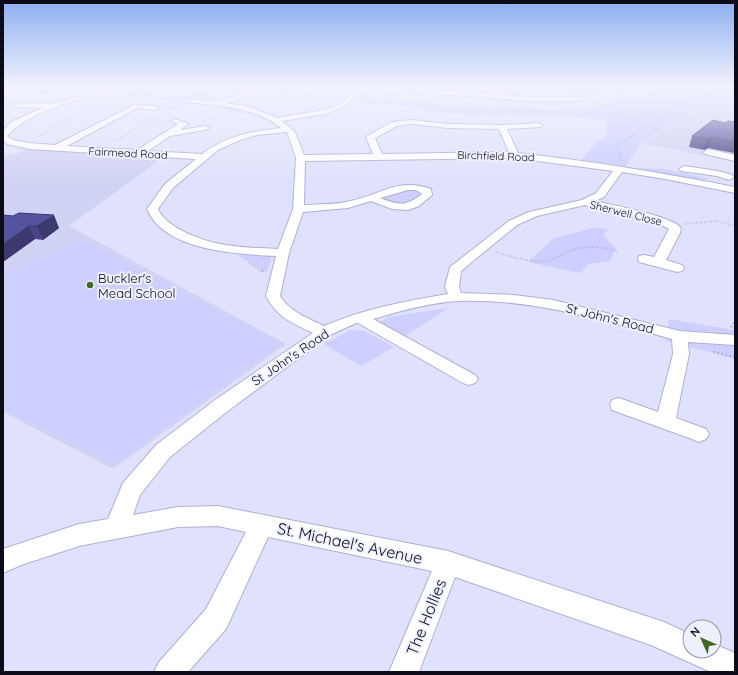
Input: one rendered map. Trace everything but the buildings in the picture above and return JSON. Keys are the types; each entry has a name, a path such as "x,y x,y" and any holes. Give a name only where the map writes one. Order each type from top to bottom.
{"street":[{"name":"Fairmead Road","path":"27,118 14,124 5,140 55,149 202,157"},
{"name":"Fairmead Road","path":"55,149 114,118"},
{"path":"270,118 276,120 288,130 301,158 298,209 283,253 274,296 278,306 290,315 324,332"},
{"path":"276,120 291,118"},
{"path":"137,154 167,135 180,122 205,128 167,135"},
{"path":"379,156 370,137 395,124 412,122 448,126 538,126"},
{"path":"3,125 14,124"},
{"path":"502,127 515,155"},
{"path":"283,253 228,250 192,240 170,229 156,218 152,209 169,186 202,157 215,148 237,138 257,133 288,130"},
{"path":"708,152 735,158"},
{"name":"Birchfield Road","path":"301,158 515,155 619,169 735,190"},
{"path":"680,168 704,173 727,173"},
{"path":"456,298 452,287 455,270 481,248 519,220 533,214 585,202 600,195 619,169"},
{"path":"713,185 716,180 727,173"},
{"path":"298,209 348,205 372,198"},
{"name":"Sherwell Close","path":"585,202 671,225 675,228 674,233 658,262"},
{"path":"638,216 646,204"},
{"path":"644,259 677,268"},
{"name":"St John's Road","path":"117,527 131,490 162,451 222,405 324,332 359,317 405,305 456,298 514,299 553,304 680,336 735,340"},
{"path":"359,317 469,378"},
{"path":"665,422 681,354 680,336"},
{"path":"619,405 698,434"},
{"name":"St. Michael's Avenue","path":"3,561 16,555 80,534 178,517 218,516 448,563 654,632 682,644"},
{"path":"169,672 216,619 262,525"},
{"name":"The Hollies","path":"404,672 448,563"},
{"path":"715,659 735,668"}],"path":[{"path":"21,144 71,118"},
{"path":"97,151 117,140 149,118 180,122"},
{"path":"193,126 214,118"},
{"path":"629,118 644,126 663,130"},
{"path":"619,169 622,158 617,146 644,126 663,118"},
{"path":"671,225 716,221 735,226"},
{"path":"481,248 537,261 552,260 570,251 585,248 604,248 619,252"},
{"path":"228,250 277,281"}],"shaded area":[{"path":"583,118 686,118 673,123 642,142 625,167 580,161 599,140 605,138 607,134 607,120"},
{"path":"683,118 735,118 735,162 643,143"},
{"name":"Buckler's Mead School","path":"29,148 162,158 69,226 286,344 113,469 3,412 3,160"},
{"path":"626,168 664,169 710,179 696,180"},
{"path":"415,188 424,193 420,197 410,202 398,205 383,199 384,196"},
{"path":"597,227 608,230 603,235 616,249 610,259 612,261 589,264 579,273 528,262 554,238"},
{"name":"Buckler's Mead School","path":"84,240 280,344 115,463 3,410 3,273"},
{"path":"259,254 270,257 271,261 266,273 238,255"},
{"path":"448,308 402,338 381,328 380,322 388,317"},
{"path":"669,319 733,330 735,326 735,359 666,341"},
{"path":"350,330 364,331 394,347 361,366 324,344"}],"place":[{"name":"Buckler's Mead School","path":"90,285"}]}
